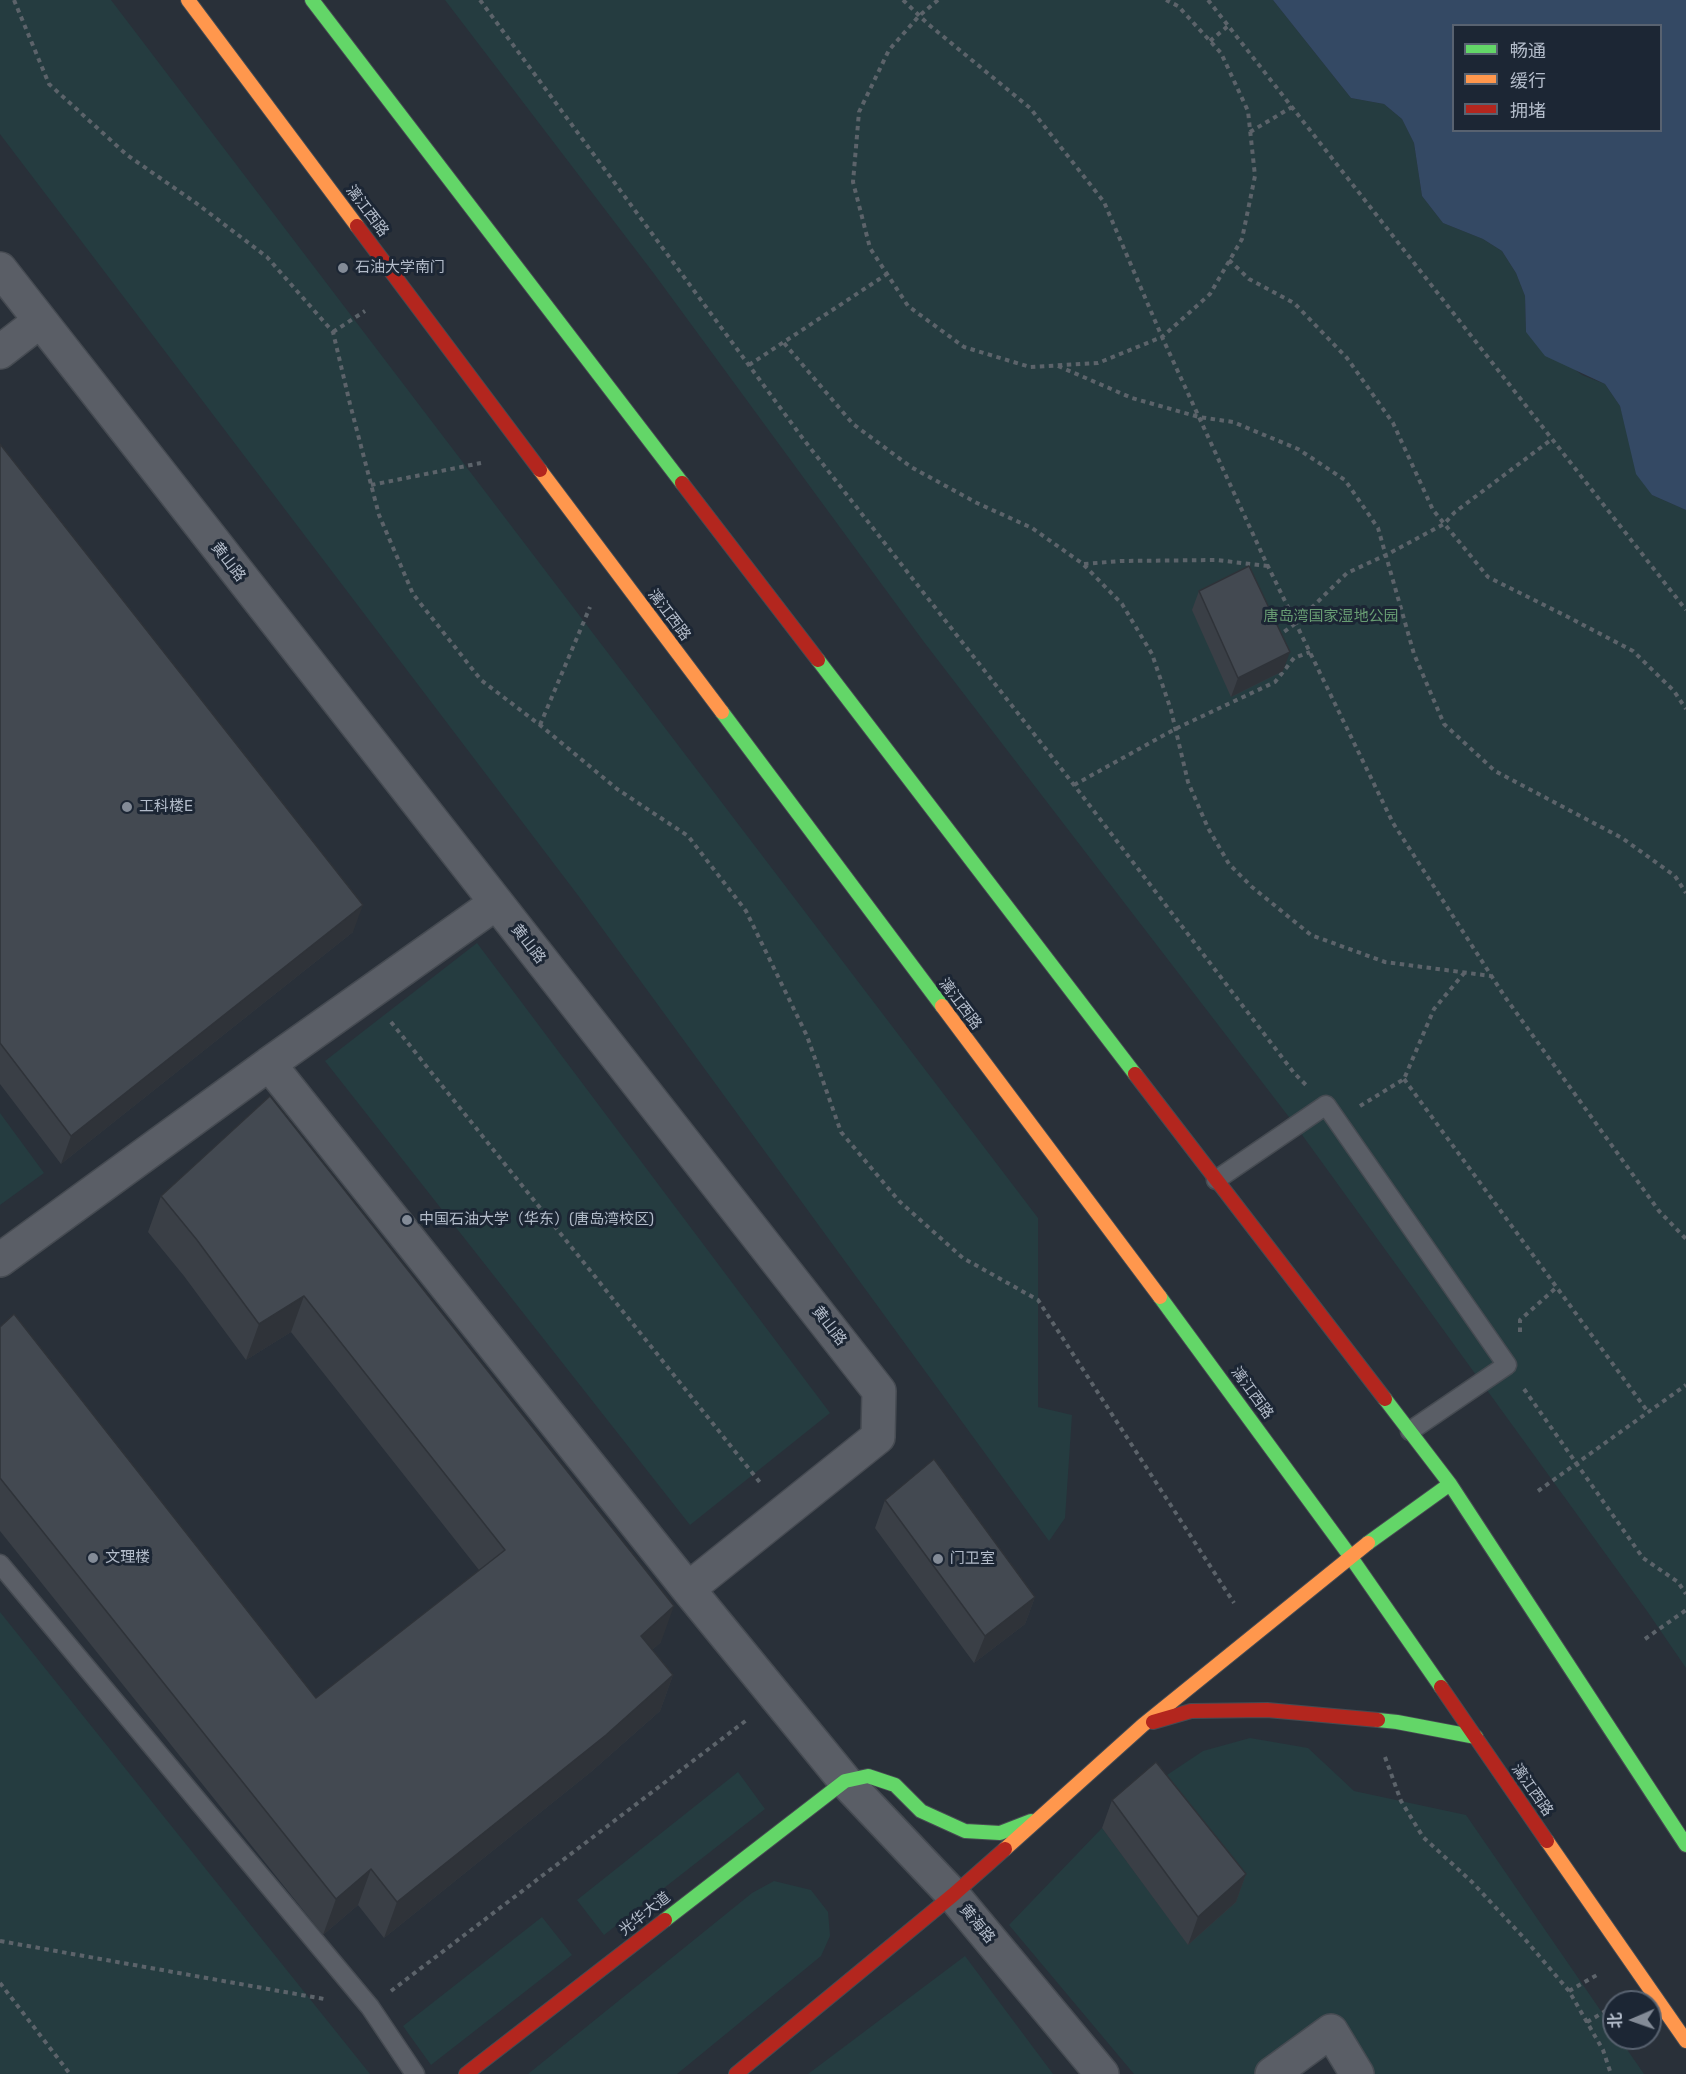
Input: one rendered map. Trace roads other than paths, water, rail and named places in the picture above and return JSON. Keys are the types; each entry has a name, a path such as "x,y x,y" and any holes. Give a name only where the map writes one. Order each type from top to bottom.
{"main road":[{"name":"漓江西路","path":"188,0 1208,1361 1350,1556 1686,2042"},
{"path":"312,0 1450,1484 1686,1845"},
{"path":"736,2074 953,1895 1143,1725 1350,1556 1450,1484"},
{"path":"1143,1725 1191,1711 1268,1710 1398,1722 1476,1737"},
{"path":"844,1781 868,1776 895,1785 921,1811 965,1831 1000,1833 1040,1818"},
{"name":"光华大道","path":"466,2074 844,1781"}],"street":[{"name":"黄山路","path":"0,268 879,1391 878,1437 688,1589"},
{"path":"0,352 40,321"},
{"path":"0,1259 496,903"},
{"name":"黄海路","path":"269,1064 844,1781 953,1895 1101,2074"},
{"path":"1272,2074 1332,2031 1357,2074"}],"lane":[{"path":"1216,1179 1326,1105 1507,1365 1410,1431"},
{"path":"0,1564 370,2007 415,2074"}],"water":[{"path":"1273,0 1686,0 1686,510 1652,495 1636,474 1620,406 1605,384 1545,356 1526,332 1525,296 1516,273 1502,251 1483,239 1443,223 1422,196 1414,143 1402,119 1384,104 1351,98"}],"place":[{"name":"石油大学南门","path":"343,268"},
{"name":"工科楼E","path":"127,807"},
{"name":"中国石油大学（华东）(唐岛湾校区)","path":"407,1220"},
{"name":"文理楼","path":"93,1558"},
{"name":"门卫室","path":"938,1559"}],"park label":[{"name":"唐岛湾国家湿地公园","path":"1331,617"}]}
